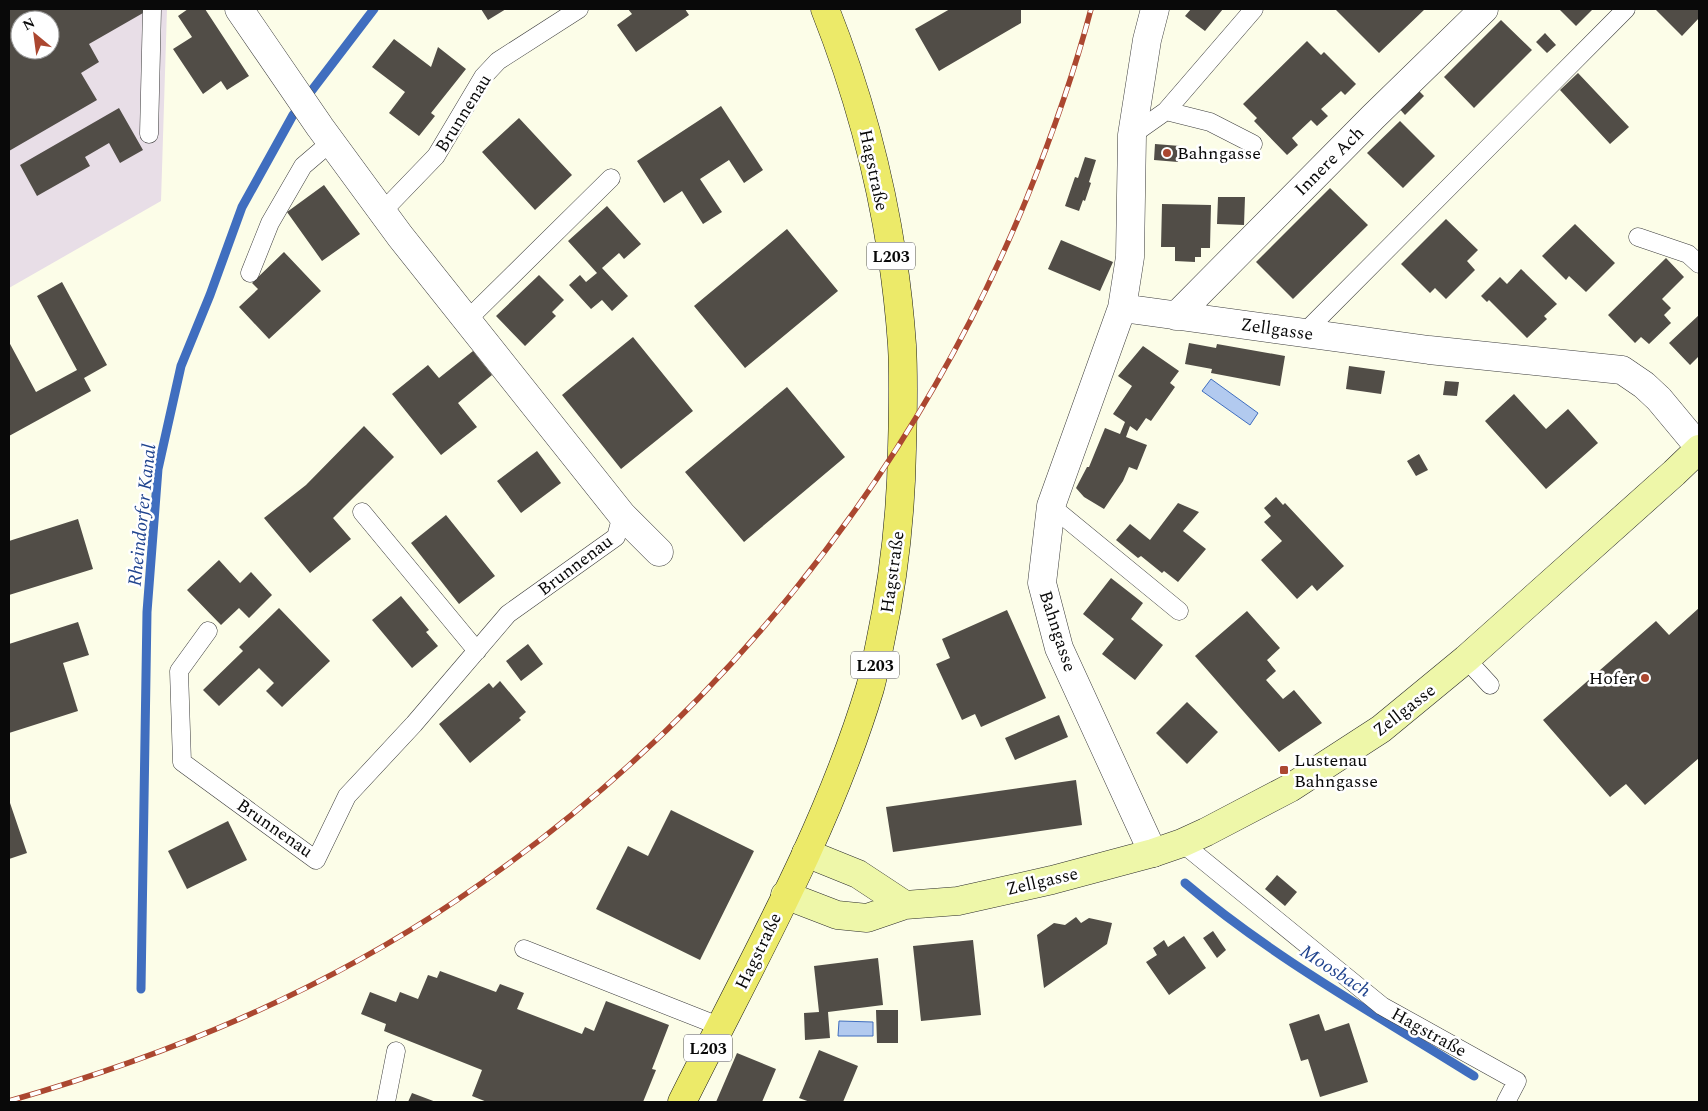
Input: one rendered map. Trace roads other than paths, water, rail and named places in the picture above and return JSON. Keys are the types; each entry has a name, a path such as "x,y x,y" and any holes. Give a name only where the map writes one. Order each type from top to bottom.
{"main road":[{"name":"Hagstraße","path":"682,1102 806,854 831,797 870,687 890,598 898,542 902,488 904,396 901,343 893,270 881,196 863,118 839,44 825,9"},
{"name":"Zellgasse","path":"785,895 837,915 866,918 905,905 958,901 1052,880 1182,844 1290,788 1381,729 1466,659 1674,473 1699,448"},
{"path":"806,854 858,874 905,905"}],"street":[{"name":"Brunnenau","path":"239,9 325,134 382,212 622,515 659,552"},
{"name":"Bahngasse","path":"1153,853 1059,648 1042,583 1051,506 1122,308 1130,257 1132,135 1147,40 1155,9"},
{"name":"Innere Ach","path":"1176,316 1373,117 1484,9"},
{"name":"Zellgasse","path":"1122,308 1429,350 1622,370 1644,385 1659,399 1699,448"}],"lane":[{"path":"149,134 152,9"},
{"name":"Brunnenau","path":"382,212 436,156 483,77 498,61 579,9"},
{"path":"1132,135 1166,111 1254,9"},
{"path":"1304,333 1626,9"},
{"path":"1166,111 1210,122 1253,144"},
{"path":"250,273 270,223 303,166 325,134"},
{"path":"467,320 611,178"},
{"path":"1638,237 1688,254 1699,264"},
{"path":"1051,506 1179,611"},
{"path":"362,512 477,651"},
{"name":"Brunnenau","path":"208,631 179,671 182,762 316,860 347,796 414,724 508,614 616,537 622,515"},
{"path":"1466,659 1490,685"},
{"name":"Hagstraße","path":"1182,844 1382,1006 1518,1081 1506,1102"},
{"path":"524,949 720,1026"},
{"path":"386,1102 396,1051"}],"water":[{"path":"1211,379 1258,413 1250,425 1202,391"},
{"path":"839,1021 873,1022 873,1036 838,1036"}],"waterway":[{"name":"Rheindorfer Kanal","path":"141,989 147,612 158,469 181,366 210,295 242,207 293,115 374,9"},
{"name":"Moosbach","path":"1185,883 1290,961 1474,1076"}],"railway":[{"path":"9,1101 69,1083 185,1042 297,992 405,933 457,900 550,832 637,758 718,678 793,592 862,500 924,404 979,304 1026,200 1062,106 1091,9"}],"place":[{"name":"Bahngasse","path":"1167,153"},
{"name":"Hofer","path":"1645,678"},
{"name":"Lustenau Bahngasse","path":"1284,770"}]}
